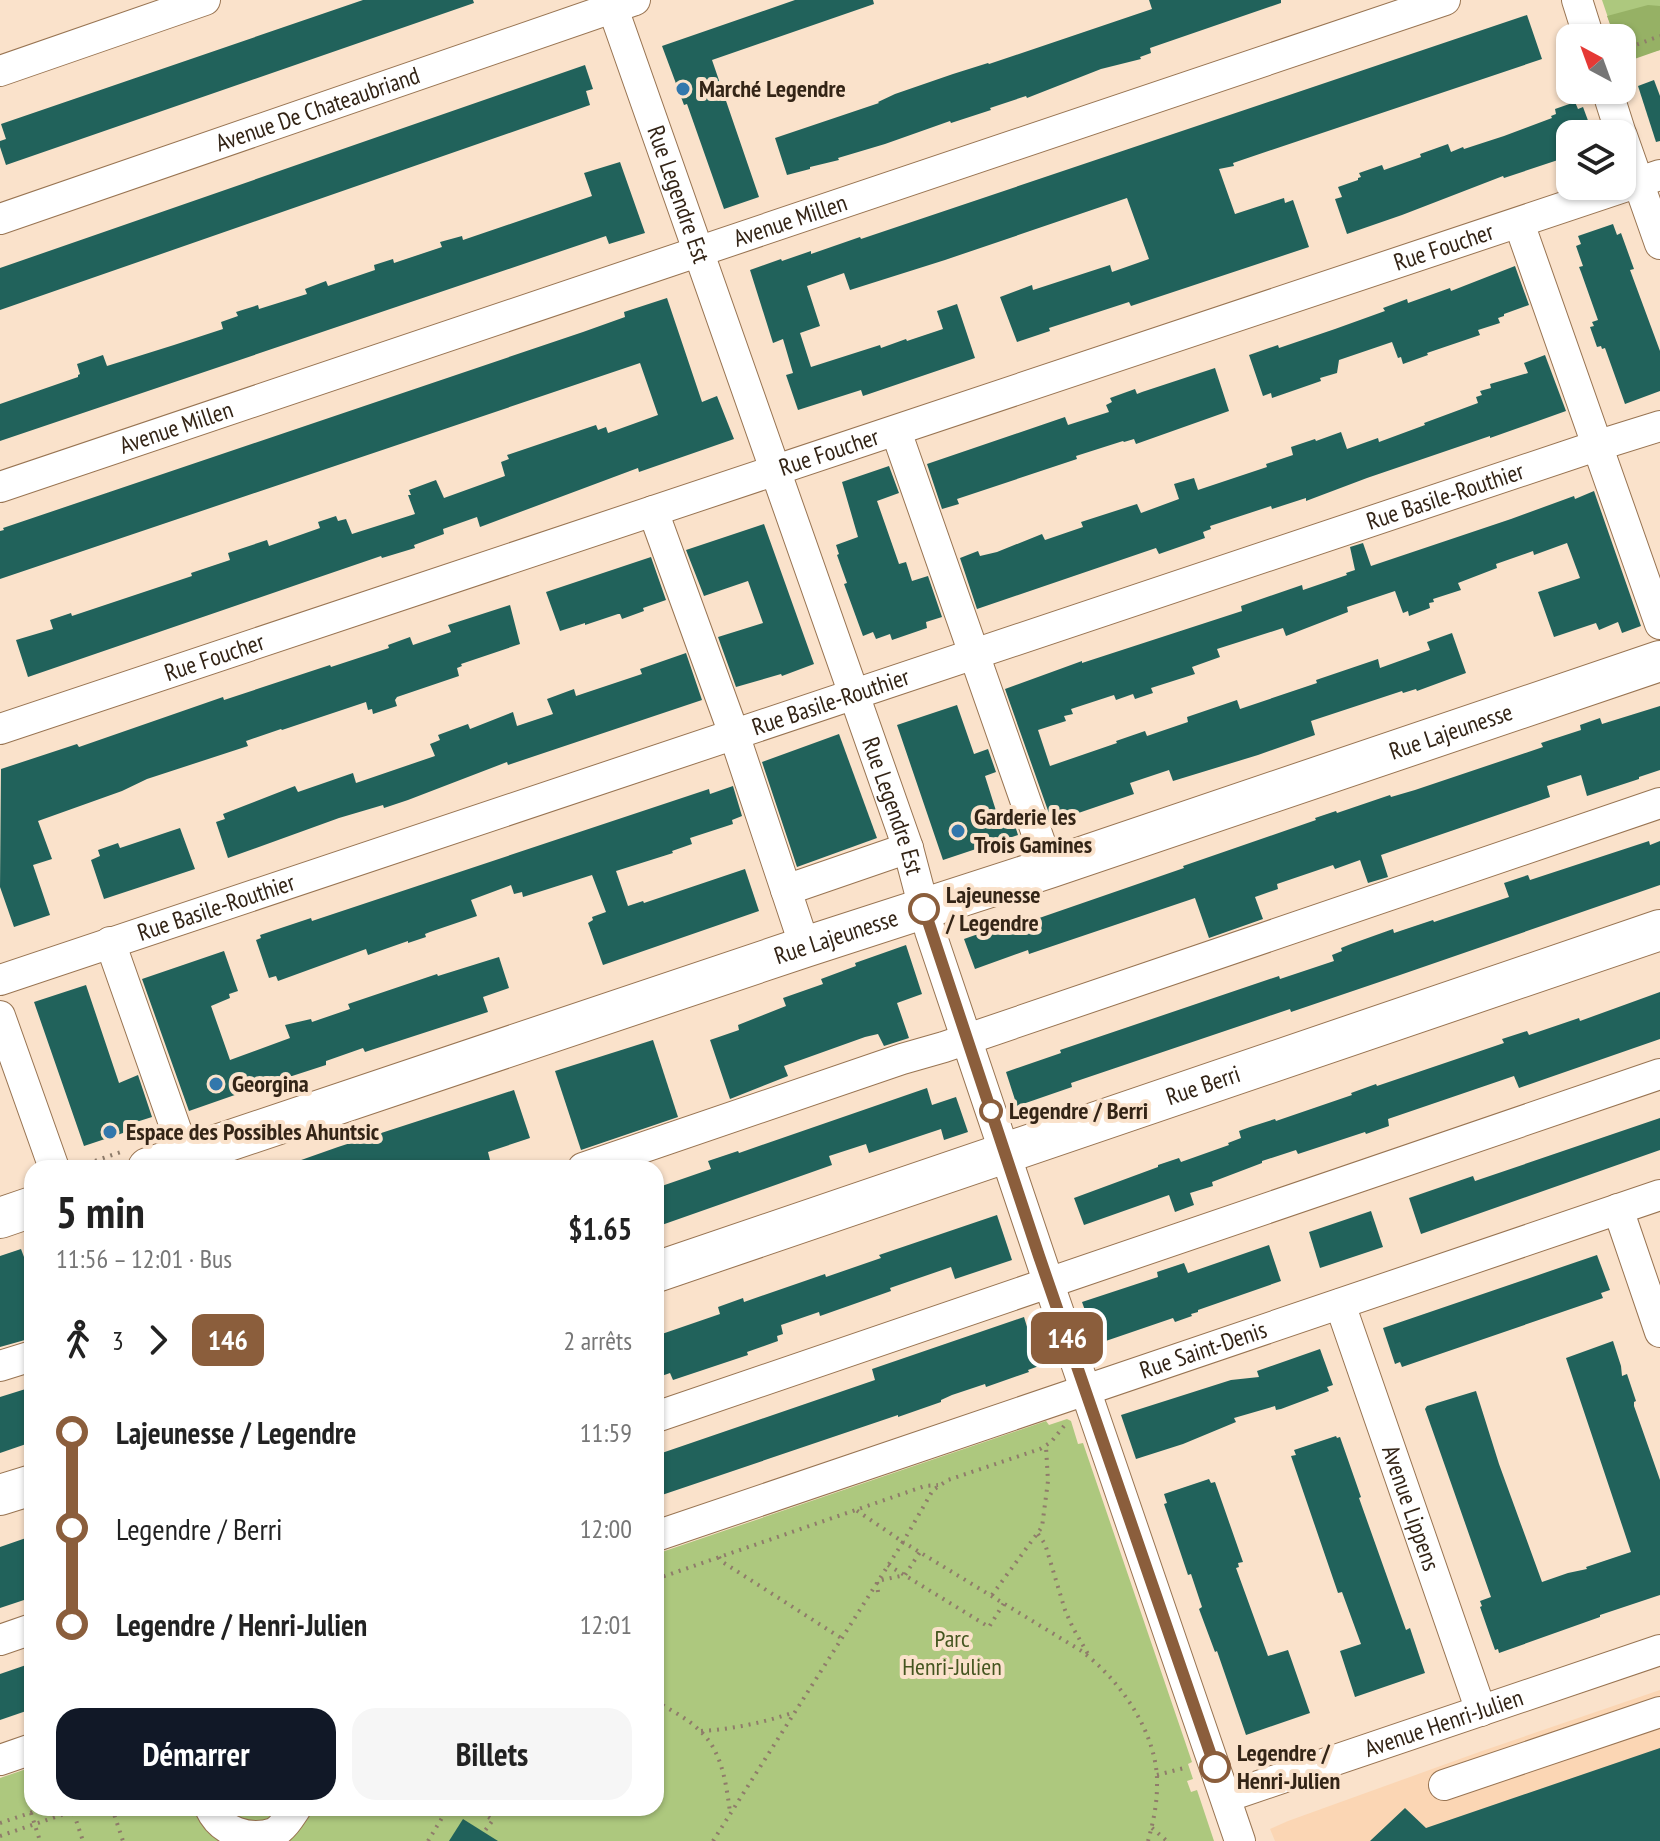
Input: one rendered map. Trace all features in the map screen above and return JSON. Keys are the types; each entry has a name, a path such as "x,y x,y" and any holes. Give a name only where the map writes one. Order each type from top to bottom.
{"main road":[{"name":"Rue Lajeunesse","path":"173,1160 1660,661"},
{"name":"Rue Berri","path":"664,1269 1660,930"},
{"path":"0,1218 24,1210"},
{"path":"0,1495 24,1488"}],"street":[{"path":"0,71 205,0"},
{"name":"Avenue Millen","path":"0,487 1445,0"},
{"path":"1577,0 1585,24"},
{"name":"Rue Legendre Est","path":"619,2 697,252 908,848 924,909 966,1039 1240,1841"},
{"name":"Avenue De Chateaubriand","path":"0,219 619,2"},
{"path":"1636,158 1649,179 1660,244"},
{"name":"Rue Foucher","path":"0,729 1649,179"},
{"path":"1519,223 1660,624"},
{"name":"Rue Basile-Routhier","path":"0,980 1660,426"},
{"path":"896,431 1049,868"},
{"path":"653,511 734,734 805,947"},
{"path":"606,1160 1660,803"},
{"path":"786,890 908,848"},
{"path":"110,942 166,1160"},
{"path":"0,1016 51,1160"},
{"path":"664,1414 1660,1074"},
{"name":"Rue Saint-Denis","path":"664,1533 1660,1195"},
{"path":"1618,1209 1659,1324"},
{"name":"Avenue Lippens","path":"1340,1304 1481,1711"},
{"path":"0,1366 24,1358"},
{"path":"0,1640 24,1632"},
{"name":"Avenue Henri-Julien","path":"1226,1797 1660,1650"},
{"path":"1444,1785 1660,1712"},
{"path":"0,1760 24,1752"},
{"path":"214,1816 227,1831 250,1839 274,1833 290,1816"}],"path":[{"path":"1636,45 1660,36"},
{"path":"713,1841 933,1490 948,1480 1046,1446 1069,1419"},
{"path":"992,1595 1042,1527 1048,1481 1046,1446"},
{"path":"664,1576 925,1486 938,1485"},
{"path":"856,1510 1089,1656 1113,1680 1133,1708 1147,1738 1157,1775 1154,1819 1148,1841"},
{"path":"1038,1533 1045,1544 1073,1628 1089,1656"},
{"path":"877,1581 905,1575 920,1552"},
{"path":"719,1557 841,1638"},
{"path":"888,1565 989,1627 1004,1603"},
{"path":"877,1581 878,1592"},
{"path":"664,1706 701,1731 717,1754 730,1814"},
{"path":"701,1731 753,1725 794,1712"},
{"path":"1157,1775 1191,1767"},
{"path":"0,1823 24,1815"},
{"path":"32,1816 40,1841"},
{"path":"0,1838 56,1816"},
{"path":"75,1816 83,1841"},
{"path":"115,1816 123,1841"},
{"path":"428,1841 443,1816"},
{"path":"484,1832 493,1820 487,1816"},
{"path":"1152,1828 1167,1841"}],"shaded area":[{"path":"1660,1690 1660,1841 1275,1841 1270,1829 1482,1751"}],"green space":[{"path":"1602,0 1660,0 1660,50 1636,56 1636,24 1610,24"},
{"path":"1648,5 1660,6 1660,50 1636,58 1636,24 1610,24 1607,16"},
{"name":"Parc Henri-Julien","path":"1067,1419 1071,1421 1078,1444 1083,1443 1192,1762 1188,1764 1193,1779 1187,1781 1191,1792 1197,1790 1214,1841 0,1841 0,1778 24,1770 24,1816 664,1816 664,1551 1046,1421 1049,1425"}],"building":[{"path":"363,0 473,0 474,3 6,165 0,147 0,141 6,139 1,124"},
{"path":"795,0 873,0 874,4 712,60 759,197 724,209 687,104 684,105 662,46"},
{"path":"1149,0 1281,0 1281,3 1150,48 1151,53 1141,59 1101,69 1027,98 787,175 775,138 953,74 1152,9"},
{"path":"1527,15 1542,59 1219,169 1235,214 1284,198 1285,203 1293,200 1309,247 1131,306 1129,302 1049,328 1050,331 1017,342 1000,297 1032,285 1033,290 1110,265 1112,272 1149,259 1127,198 850,290 844,273 807,286 820,326 800,333 811,367 943,329 937,311 957,304 975,358 863,396 861,390 798,410 786,375 793,373 783,339 773,343 750,270 861,239"},
{"path":"585,65 593,89 586,91 590,105 0,310 0,268"},
{"path":"1654,80 1660,96 1660,141 1656,142 1638,86"},
{"path":"1576,104 1578,109 1583,107 1588,120 1556,120 1556,161 1503,176 1347,234 1335,199 1342,197 1338,187 1358,180 1361,177 1359,173 1382,165 1384,170 1448,144 1451,152 1504,136 1552,118 1556,114 1555,109"},
{"path":"620,162 645,233 609,244 606,236 0,441 0,404 78,377 77,364 103,355 107,366 174,345 223,329 221,322 238,316 236,312 258,305 259,309 307,294 305,289 326,281 328,286 375,270 374,265 393,259 394,263 442,247 440,242 462,236 463,240 592,196 584,173"},
{"path":"1613,224 1617,235 1621,233 1634,269 1630,270 1660,351 1660,391 1625,404 1605,348 1597,347 1590,327 1594,326 1592,322 1598,320 1579,267 1583,266 1576,246 1581,244 1578,236"},
{"path":"1515,266 1529,305 1504,314 1498,318 1500,323 1478,330 1480,335 1403,364 1392,342 1339,360 1337,373 1320,378 1321,381 1272,398 1271,393 1263,396 1249,355 1335,329 1385,311 1383,308 1407,299 1408,303 1450,288 1451,291"},
{"path":"667,298 702,402 717,396 734,439 639,472 638,468 480,527 477,517 443,529 444,534 414,545 415,548 381,556 28,677 16,640 53,629 50,620 71,613 72,616 192,576 191,573 230,560 228,553 267,540 269,546 320,528 318,522 336,516 338,521 346,519 352,534 415,514 409,490 436,480 444,498 505,476 501,462 509,459 507,455 596,425 598,430 606,427 608,433 658,415 640,363 0,579 0,531 3,528 583,332 625,317 624,312"},
{"path":"1545,355 1566,411 1306,501 1306,498 1272,509 1271,506 1210,526 1211,529 1203,532 1205,538 1159,554 1156,548 977,609 960,558 978,551 980,556 997,552 1042,534 1045,540 1083,527 1081,522 1137,504 1141,513 1179,499 1174,484 1194,478 1198,490 1267,467 1266,464 1293,455 1291,447 1315,439 1341,432 1347,449 1378,438 1379,442 1478,403 1476,397 1482,395 1480,391 1491,388 1490,384 1528,373 1524,363"},
{"path":"1215,368 1229,411 1136,444 1134,439 1123,441 1076,456 1077,459 957,499 959,504 942,509 927,464 1065,417 1068,425 1109,412 1106,405 1112,402 1110,398 1135,389 1137,394"},
{"path":"889,466 899,493 877,501 899,564 906,562 912,581 928,576 942,617 926,622 927,628 892,640 890,634 876,639 873,632 863,636 844,584 847,583 836,545 858,537 842,482"},
{"path":"1594,491 1641,626 1622,633 1618,622 1599,630 1596,623 1554,637 1538,592 1580,578 1567,543 1496,564 1497,568 1458,583 1461,590 1433,599 1434,602 1429,603 1430,608 1409,616 1408,611 1403,613 1395,591 1347,607 1348,612 1286,636 1283,628 1217,649 1220,657 1192,667 1195,674 1151,688 1153,693 1135,699 1133,694 1116,700 1114,695 1071,709 1073,714 1064,716 1066,721 1038,730 1050,766 1145,731 1147,736 1188,722 1187,717 1237,700 1240,709 1378,659 1380,668 1430,650 1427,642 1452,633 1466,673 1417,691 1402,691 1311,721 1315,735 1258,755 1173,781 1169,770 1130,783 1134,794 1052,822 1005,689 1082,661 1242,611 1241,606 1302,585 1303,590 1347,575 1355,570 1350,547 1363,543 1371,566"},
{"path":"764,524 814,664 782,676 736,687 718,637 763,623 748,581 704,596 686,550"},
{"path":"651,557 666,600 622,619 618,614 560,631 546,592"},
{"path":"510,605 520,644 461,664 457,668 459,676 397,697 397,706 373,714 366,702 281,729 246,741 248,746 147,779 38,821 52,859 33,865 50,915 14,927 0,887 1,769 77,744 79,747 223,697 224,700 331,667 389,648 388,645 410,637 413,645 451,632 448,625"},
{"path":"686,653 702,700 508,765 507,762 384,808 383,805 339,818 228,858 216,822 225,819 223,814 295,786 298,792 353,773 356,783 435,756 430,744 440,740 438,735 468,724 470,729 513,712 517,726 553,714 547,699 574,689 576,696 642,674 640,669"},
{"path":"957,705 974,754 988,749 996,772 985,776 997,814 1010,810 1018,835 943,860 897,725"},
{"path":"1660,706 1660,770 1587,796 1581,775 1547,786 1550,797 1381,855 1388,877 1368,883 1360,860 1335,869 1333,865 1277,884 1278,889 1255,897 1263,919 1209,938 1195,898 975,969 964,939 1018,920 1019,925 1336,811 1415,790 1543,747 1541,743 1581,730 1580,725 1600,718 1602,724"},
{"path":"839,734 877,838 797,867 762,762"},
{"path":"733,786 742,816 732,820 733,824 690,838 692,844 673,853 616,871 628,906 745,869 759,911 603,965 588,923 593,920 592,917 606,912 592,875 523,897 522,892 514,894 511,885 471,900 477,916 425,934 426,937 368,955 366,949 278,981 276,976 269,978 256,940 261,938 260,935 311,918 312,921 709,789 710,794"},
{"path":"180,828 195,869 104,899 91,860 100,856 98,850 118,843 120,848"},
{"path":"1649,841 1650,845 1660,841 1660,885 1291,1012 1290,1009 1071,1083 1072,1087 1017,1106 1006,1072 1061,1053 1060,1050 1279,976 1280,979 1334,961 1332,955 1342,951 1341,948 1393,929 1394,933 1434,922 1509,897 1504,883 1528,875 1530,880"},
{"path":"906,945 922,994 897,1003 909,1038 884,1046 878,1034 865,1037 784,1066 788,1076 730,1099 710,1040 739,1030 738,1025 786,1006 783,998 823,984 821,979"},
{"path":"224,951 238,991 211,1006 230,1060 290,1038 285,1025 311,1019 312,1022 350,1009 348,1004 499,957 509,988 483,997 488,1012 365,1052 363,1048 326,1061 326,1065 289,1077 289,1074 189,1111 142,979"},
{"path":"86,985 119,1083 138,1075 152,1117 130,1124 132,1130 84,1146 34,1002"},
{"path":"1660,992 1660,1039 1519,1088 1514,1076 1388,1119 1389,1126 1366,1134 1262,1161 1212,1182 1213,1186 1190,1193 1194,1205 1175,1212 1169,1195 1084,1225 1074,1198 1158,1165 1179,1158 1181,1162 1229,1145 1241,1138 1239,1131 1504,1043 1502,1039 1527,1031 1529,1035 1579,1018 1580,1021"},
{"path":"653,1040 678,1117 581,1150 555,1071"},
{"path":"927,1088 932,1105 956,1097 968,1132 944,1140 941,1129 869,1153 866,1144 829,1156 832,1165 664,1224 664,1185 711,1169 708,1161"},
{"path":"514,1090 530,1138 488,1152 490,1160 301,1160"},
{"path":"1660,1118 1660,1150 1421,1234 1409,1198 1473,1176 1475,1181"},
{"path":"1371,1211 1383,1247 1320,1268 1309,1232"},
{"path":"997,1215 1012,1260 955,1279 951,1267 820,1316 819,1312 781,1325 783,1334 777,1336 778,1341 747,1352 748,1355 673,1380 670,1373 664,1375 664,1333 720,1314 718,1307 743,1298 744,1302 825,1274 826,1277 881,1258 879,1255"},
{"path":"1269,1245 1281,1281 1198,1310 1192,1316 1175,1322 1173,1318 1097,1344 1082,1302 1158,1277 1157,1272 1184,1263 1188,1273"},
{"path":"21,1249 24,1257 24,1340 0,1347 0,1256"},
{"path":"1597,1255 1610,1290 1601,1293 1603,1298 1402,1367 1400,1362 1395,1364 1383,1328"},
{"path":"1024,1317 1039,1366 986,1387 985,1384 898,1417 664,1494 664,1452 875,1380 872,1369"},
{"path":"1613,1341 1622,1376 1627,1374 1636,1401 1634,1406 1660,1480 1660,1595 1499,1653 1498,1649 1495,1650 1480,1607 1480,1601 1491,1597 1425,1409 1476,1391 1542,1582 1587,1569 1631,1552 1566,1358"},
{"path":"1320,1349 1333,1385 1327,1387 1329,1391 1281,1409 1276,1410 1275,1406 1234,1418 1236,1422 1136,1459 1121,1415 1231,1380 1259,1377 1257,1371"},
{"path":"24,1390 24,1445 0,1453 0,1397"},
{"path":"1340,1437 1406,1630 1410,1628 1425,1673 1355,1697 1340,1651 1361,1644 1342,1592 1338,1593 1291,1456 1296,1455 1294,1450"},
{"path":"1209,1479 1211,1483 1215,1482 1243,1562 1238,1563 1239,1567 1236,1568 1268,1656 1288,1650 1310,1713 1246,1735 1164,1504 1167,1503 1164,1494"},
{"path":"24,1539 24,1600 0,1608 0,1547"},
{"path":"24,1666 24,1712 0,1720 0,1674"},
{"path":"1660,1748 1660,1841 1370,1841 1405,1808 1426,1828"},
{"path":"463,1819 498,1841 449,1841"}],"bus line":[{"name":"146","path":"924,909 1039,1256 1215,1767"}],"place":[{"name":"Marché Legendre","path":"683,89"},
{"name":"Garderie les Trois Gamines","path":"958,831"},
{"name":"Lajeunesse / Legendre","path":"924,909"},
{"name":"Georgina","path":"216,1084"},
{"name":"Legendre / Berri","path":"991,1111"},
{"name":"Espace des Possibles Ahuntsic","path":"110,1132"},
{"name":"Legendre / Henri-Julien","path":"1215,1767"}]}
